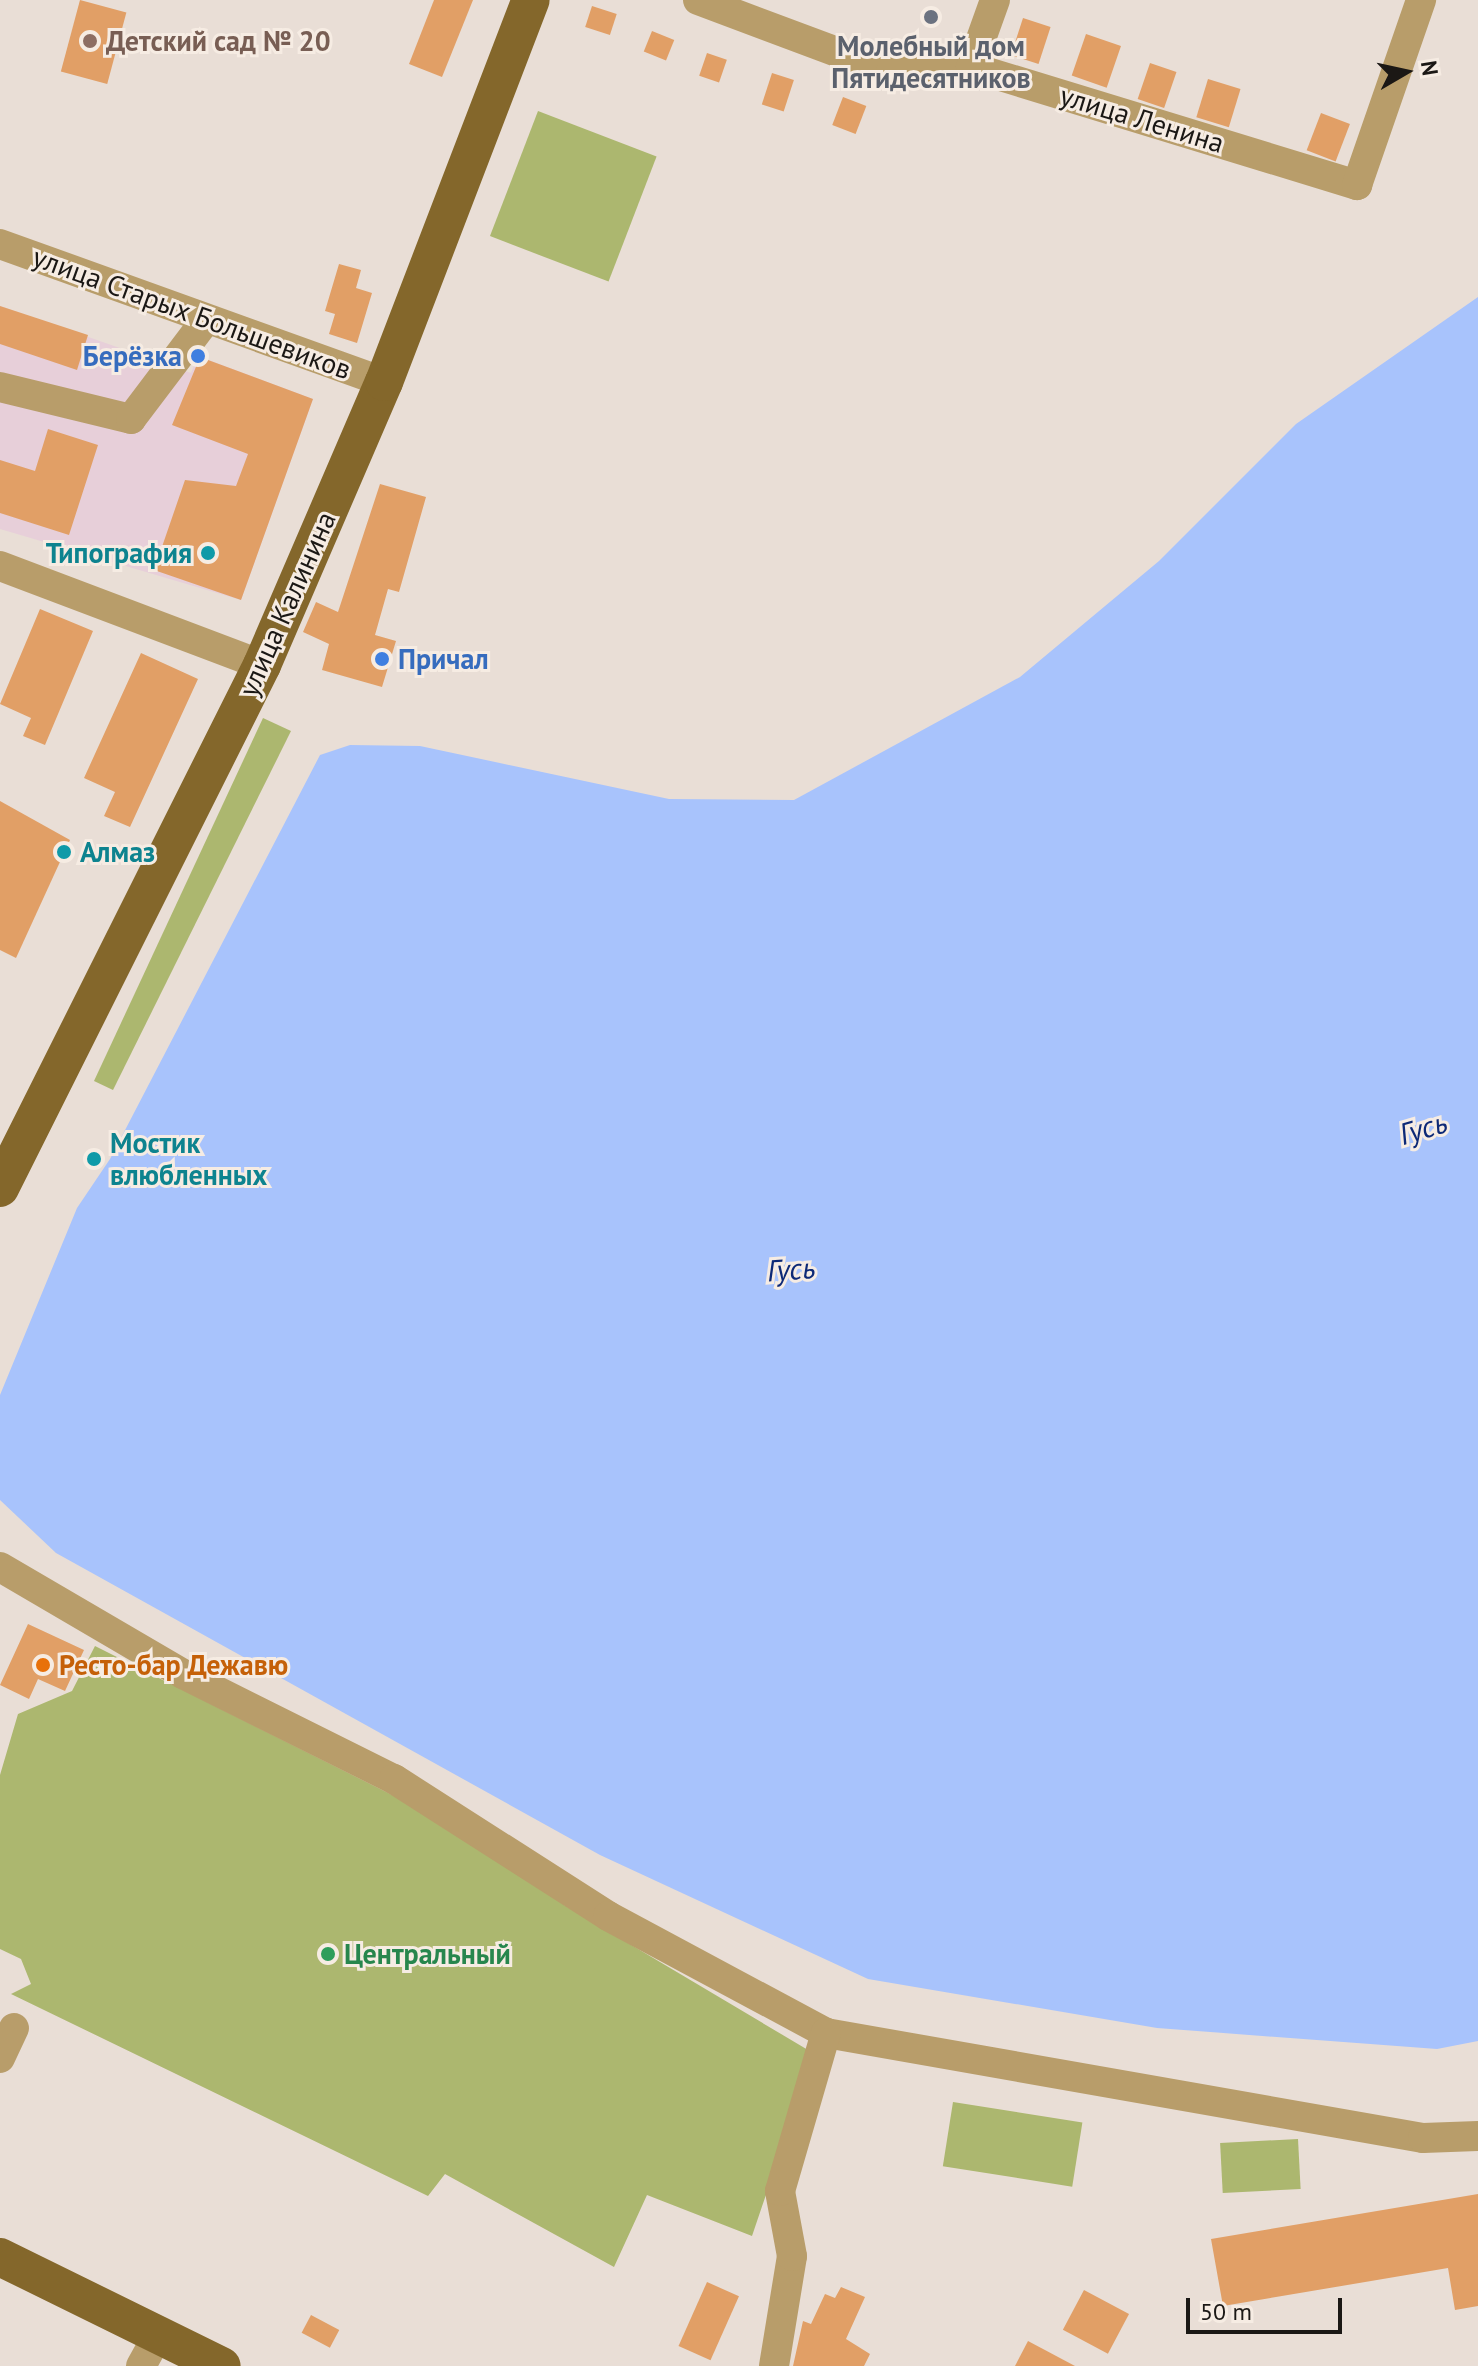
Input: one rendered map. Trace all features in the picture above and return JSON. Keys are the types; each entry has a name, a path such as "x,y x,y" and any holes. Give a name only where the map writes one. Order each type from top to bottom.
{"main road":[{"name":"улица Калинина","path":"0,1188 262,665 384,382 531,0"},
{"path":"0,2257 222,2366"}],"street":[{"name":"улица Ленина","path":"698,0 891,72 971,67 1357,185 1421,0"},
{"path":"971,67 995,0"},
{"name":"улица Старых Большевиков","path":"0,244 205,321 384,382"},
{"path":"0,387 131,419 205,321"},
{"path":"0,566 262,665"},
{"path":"9,1574 183,1674 394,1779 608,1916 826,2033 1423,2138 1478,2136"},
{"path":"0,2058 14,2028"},
{"path":"774,2366 792,2256 780,2191 826,2033"},
{"path":"141,2366 159,2333"}],"shaded area":[{"path":"0,306 191,373 198,356 313,399 241,600 0,529"}],"green space":[{"path":"538,111 657,157 609,282 490,236"},
{"path":"263,718 291,731 113,1090 94,1081"},
{"name":"Центральный","path":"95,1646 486,1842 564,1905 808,2050 813,2056 752,2236 647,2195 614,2267 445,2174 428,2196 11,1994 31,1984 21,1959 0,1949 0,1775 18,1714 72,1691"},
{"path":"953,2102 1082,2122 1072,2187 943,2166"},
{"path":"1298,2139 1301,2189 1223,2193 1220,2143"}],"water":[{"name":"Гусь","path":"1478,297 1478,2041 1437,2049 1157,2028 868,1979 600,1855 56,1553 0,1500 0,1395 77,1208 110,1159 320,755 350,745 420,746 669,799 794,800 1020,677 1159,561 1296,424"}],"building":[{"name":"Детский сад № 20","path":"80,0 126,12 107,84 61,71"},
{"path":"434,0 473,0 442,77 409,64"},
{"path":"592,6 617,14 610,35 585,27"},
{"path":"1023,18 1051,27 1039,64 1011,55"},
{"path":"652,31 674,40 666,60 644,51"},
{"path":"1086,34 1121,46 1107,88 1072,76"},
{"path":"707,53 727,60 719,83 699,76"},
{"path":"1150,63 1176,72 1164,108 1138,99"},
{"path":"772,73 794,80 784,111 762,104"},
{"path":"1208,79 1241,89 1229,127 1196,117"},
{"path":"843,97 866,106 856,134 832,125"},
{"path":"1321,113 1350,124 1336,161 1307,150"},
{"path":"339,264 361,270 356,288 372,293 357,343 329,334 335,314 325,311"},
{"path":"0,306 88,335 77,370 0,344"},
{"path":"200,357 313,399 241,600 154,570 185,480 236,486 248,454 172,425"},
{"path":"48,429 98,445 69,535 0,513 0,460 35,471"},
{"path":"380,484 426,497 399,592 388,589 375,635 396,641 382,687 322,670 329,644 303,632 316,602 338,612"},
{"path":"40,609 93,631 45,745 23,736 31,718 0,704"},
{"path":"141,653 198,679 130,827 104,816 115,792 84,778"},
{"path":"0,801 70,840 16,958 0,950"},
{"name":"Ресто-бар Дежавю","path":"28,1624 84,1650 65,1691 38,1679 29,1699 0,1685"},
{"path":"1478,2194 1478,2306 1455,2310 1448,2268 1223,2306 1211,2239"},
{"path":"707,2282 739,2296 711,2360 679,2346"},
{"path":"841,2287 865,2297 846,2339 870,2354 864,2366 793,2366 803,2321 811,2324 825,2294 835,2298"},
{"path":"1084,2290 1129,2314 1108,2354 1063,2330"},
{"path":"311,2315 339,2330 330,2348 302,2333"},
{"path":"1028,2341 1075,2366 1015,2366"}],"place":[{"name":"Молебный дом Пятидесятников","path":"931,17"},
{"name":"Детский сад № 20","path":"90,41"},
{"name":"Берёзка","path":"198,356"},
{"name":"Типография","path":"208,553"},
{"name":"Причал","path":"382,659"},
{"name":"Алмаз","path":"64,852"},
{"name":"Мостик влюбленных","path":"94,1159"},
{"name":"Ресто-бар Дежавю","path":"43,1665"},
{"name":"Центральный","path":"328,1954"}]}
